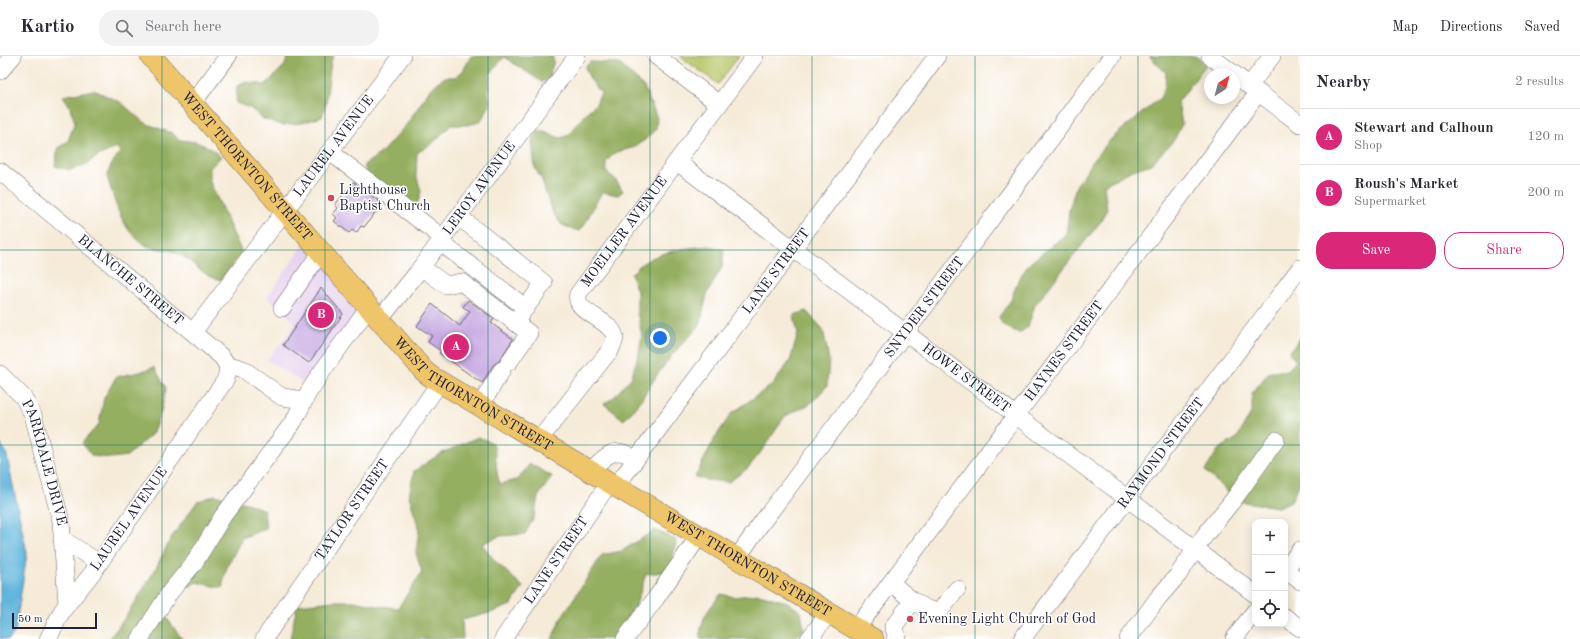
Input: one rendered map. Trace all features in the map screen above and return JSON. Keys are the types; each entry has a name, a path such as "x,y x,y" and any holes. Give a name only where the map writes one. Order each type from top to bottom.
{"main road":[{"name":"WEST THORNTON STREET","path":"151,56 424,371 480,406 865,634"}],"street":[{"path":"0,72 13,56"},
{"path":"192,104 228,56"},
{"name":"LAUREL AVENUE","path":"193,332 402,56"},
{"name":"LEROY AVENUE","path":"140,639 170,592 194,563 223,516 294,421 304,400 323,370 374,313 421,267 577,56"},
{"path":"656,56 719,104"},
{"name":"MOELLER AVENUE","path":"539,440 611,349 614,342 615,338 612,332 603,322 584,309 578,302 578,294 756,56"},
{"name":"LANE STREET","path":"503,639 613,484 636,459 937,56"},
{"name":"SNYDER STREET","path":"737,558 760,525 1112,56"},
{"path":"1210,56 1226,68"},
{"name":"HAYNES STREET","path":"865,634 891,583 1016,415 1254,89 1272,56"},
{"path":"1240,78 1300,124"},
{"path":"330,152 526,308"},
{"name":"HOWE STREET","path":"677,162 1252,592"},
{"name":"BLANCHE STREET","path":"0,171 222,356 227,364"},
{"path":"458,217 544,283 515,322"},
{"path":"282,308 321,252"},
{"path":"421,267 446,285 461,282 529,333 480,406"},
{"name":"RAYMOND STREET","path":"1029,637 1127,499 1300,268"},
{"path":"227,364 243,369 282,397 304,400"},
{"name":"LAUREL AVENUE","path":"48,639 57,618 67,603 98,563 226,379 228,372 227,364"},
{"name":"PARKDALE DRIVE","path":"0,374 23,398 33,415 57,504 62,539 67,603"},
{"name":"TAYLOR STREET","path":"264,639 440,382"},
{"path":"1128,639 1158,598 1178,575 1205,535 1239,493 1276,440"},
{"path":"590,471 605,457 619,452 636,459"},
{"path":"626,639 699,536"},
{"name":"PARKDALE DRIVE","path":"62,539 98,563"},
{"path":"1288,566 1300,550"},
{"path":"1288,572 1300,581"},
{"path":"891,583 913,601 927,609 940,612 957,589"},
{"path":"896,639 897,635 893,627 913,601"},
{"path":"809,639 829,613"},
{"path":"1234,639 1252,615"},
{"path":"1288,619 1300,628"}],"shaded area":[{"path":"306,242 366,307 309,387 267,360 296,324 267,297"}],"green space":[{"path":"288,56 334,56 331,61 326,103 322,117 301,123 282,125 263,119 250,108 236,103 237,86 247,82 265,85 285,65"},
{"path":"471,56 552,56 554,61 548,80 542,82 504,57 490,74 488,93 490,105 480,122 467,125 451,125 433,143 417,153 416,175 421,191 418,202 413,206 367,175 364,165 381,153 407,124 431,88 445,77 455,77 463,71"},
{"path":"680,56 739,56 718,84"},
{"path":"1149,56 1196,56 1206,65 1178,102 1182,124 1174,140 1151,164 1130,171 1104,185 1107,209 1101,221 1035,305 1028,327 1019,333 1003,325 999,317 1011,300 1019,278 1030,263 1066,234 1069,211 1076,186 1097,155 1112,138 1160,98 1165,87 1166,73"},
{"path":"590,62 615,63 622,66 644,87 657,118 656,129 645,140 632,148 616,152 606,162 606,172 615,179 623,191 618,195 602,192 589,217 579,231 562,225 553,213 542,180 535,168 532,141 539,130 560,138 569,135 585,114 596,104 601,93 590,79 585,67"},
{"path":"94,90 122,103 147,124 172,133 180,140 196,142 212,149 221,157 210,168 210,182 242,253 221,280 203,272 177,253 170,250 147,246 131,233 121,216 107,176 111,165 120,152 117,147 98,156 85,165 70,170 55,166 58,148 68,141 75,122 69,105 63,96"},
{"path":"710,246 724,250 722,267 707,294 700,325 672,355 637,406 624,420 604,404 614,397 631,378 639,353 642,335 637,312 637,292 631,274 643,263 658,255 693,247"},
{"path":"806,311 823,329 829,360 827,386 810,404 785,416 764,448 748,468 729,482 707,480 695,477 715,438 731,414 773,384 790,361 798,334 794,315"},
{"path":"1300,338 1300,483 1291,501 1278,507 1237,501 1205,471 1218,450 1237,438 1252,411 1252,393 1270,371 1287,371 1296,361 1289,353"},
{"path":"154,367 166,388 161,412 152,434 127,456 110,458 92,456 82,443 99,424 104,398 116,377 140,372"},
{"path":"478,437 493,443 497,474 500,484 517,480 530,464 552,476 538,497 534,517 525,534 499,536 482,544 495,561 523,587 511,605 493,612 462,620 463,639 290,639 297,605 334,601 354,601 398,608 422,572 416,553 419,529 409,496 414,471 440,454"},
{"path":"215,495 250,504 264,510 266,528 242,538 227,567 222,588 197,582 173,597 166,617 182,639 109,639 125,618 155,570 171,538 197,502"},
{"path":"655,530 676,540 671,571 646,574 635,608 615,639 552,639 561,618 602,555 622,551"},
{"path":"721,594 734,597 759,594 787,602 801,612 804,630 793,639 700,639 703,620"}],"water":[{"path":"0,443 6,452 27,553 15,632 9,639 0,639"}],"building":[{"path":"353,182 382,204 364,227 361,226 356,233 352,230 349,233 334,221 337,218 333,214 338,208 335,205"},
{"path":"321,288 343,314 309,363 283,345"},
{"path":"468,300 494,319 491,323 513,339 499,361 493,365 482,383 439,353 441,351 428,342 432,336 417,326 432,304 460,326 470,311 463,307"}],"place":[{"name":"Lighthouse Baptist Church","path":"331,198"},
{"name":"Roush's Market","path":"321,315"},
{"name":"Stewart and Calhoun","path":"456,347"},
{"name":"Evening Light Church of God","path":"910,619"}]}
